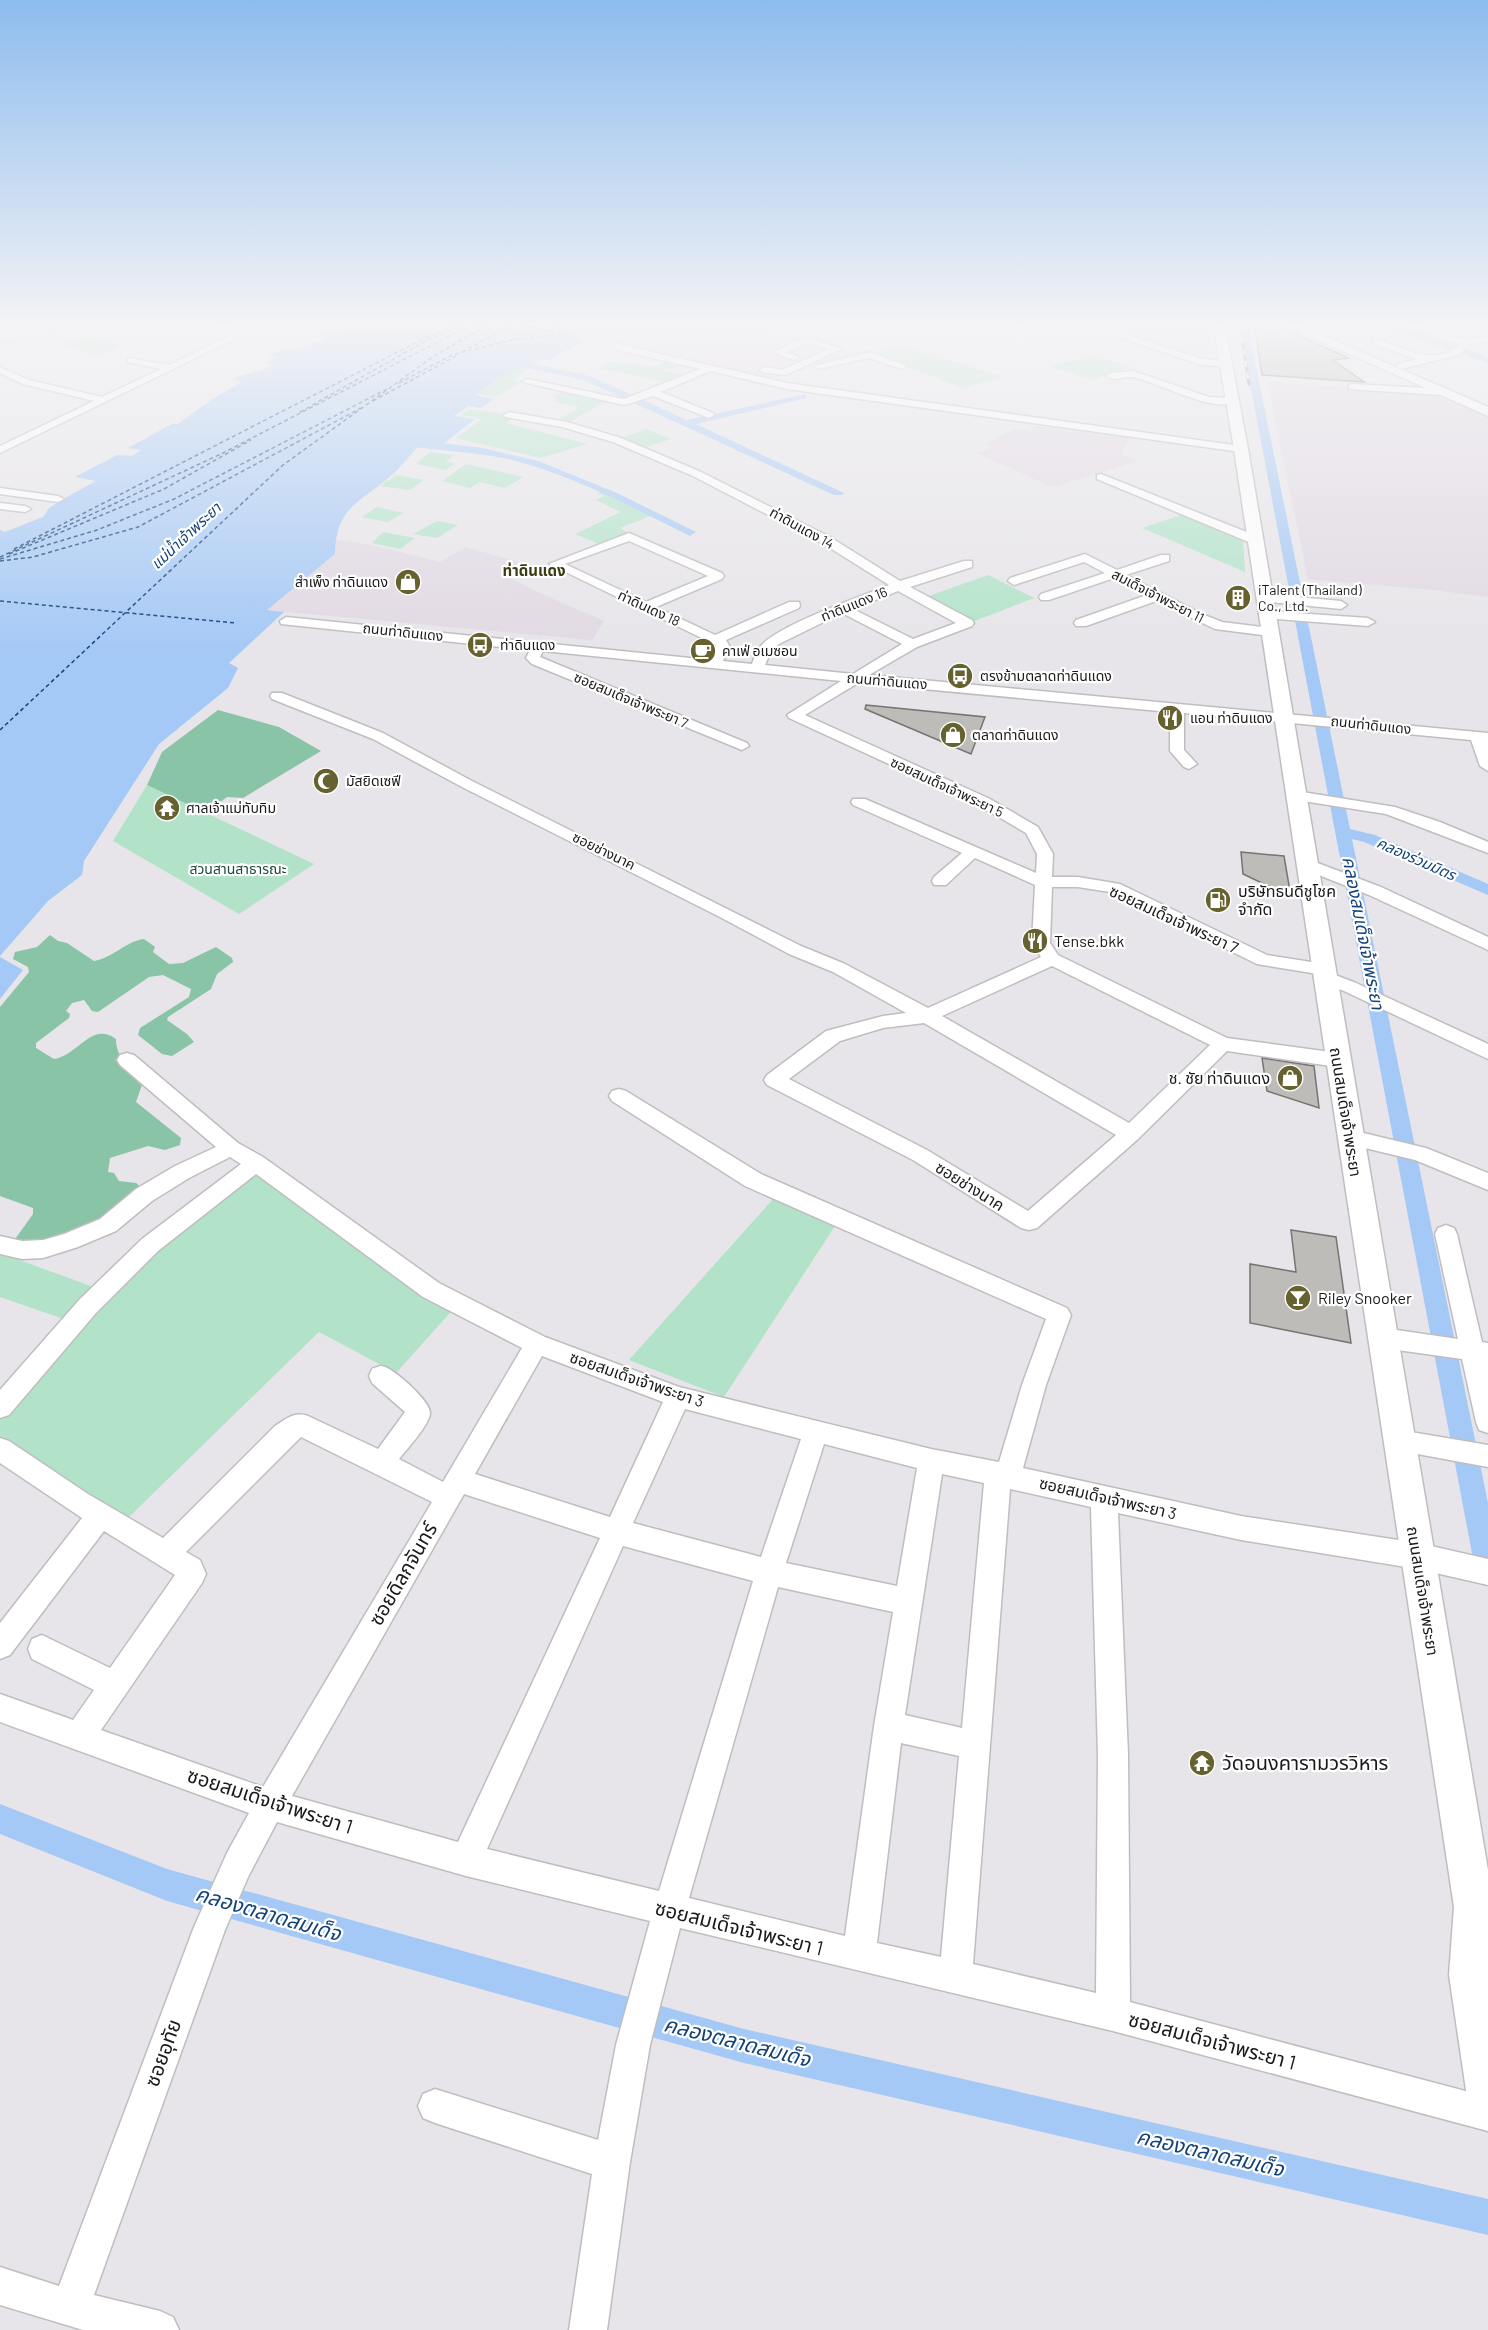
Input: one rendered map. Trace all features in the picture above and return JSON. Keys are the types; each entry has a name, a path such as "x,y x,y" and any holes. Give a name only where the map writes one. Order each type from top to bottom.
{"main road":[{"name":"ถนนสมเด็จเจ้าพระยา","path":"1238,431 1270,632 1293,717 1306,797 1306,864 1333,978 1338,1060 1473,1902 1470,1975 1488,2090"},
{"name":"ถนนสมเด็จเจ้าพระยา","path":"1473,1902 1488,1941"}],"street":[{"path":"0,450 39,431"},
{"name":"ท่าดินแดง 14","path":"581,431 617,440 639,452 697,474 826,540 899,586 967,623 912,644 852,678 794,716"},
{"path":"1108,431 1241,449"},
{"path":"1101,477 1255,540"},
{"path":"0,491 58,499"},
{"path":"0,506 26,509"},
{"name":"ท่าดินเดง 18","path":"646,607 718,576 628,537 555,564 715,640"},
{"name":"สมเด็จเจ้าพระยา 11","path":"1014,581 1084,558 1197,617 1220,626 1270,632"},
{"path":"1045,597 1165,558"},
{"name":"ท่าดินแดง 16","path":"757,667 765,649 774,641 842,608 899,586 968,564"},
{"path":"1081,623 1157,596"},
{"path":"1264,598 1341,605"},
{"path":"715,640 794,605"},
{"path":"842,608 912,644"},
{"path":"1267,615 1368,622"},
{"name":"ถนนท่าดินแดง","path":"286,621 852,678 1482,736"},
{"path":"715,640 722,643 723,647 715,663"},
{"name":"ซอยสมเด็จเจ้าพระยา 7","path":"539,646 533,658 537,662 742,746"},
{"name":"ซอยช่างนาค","path":"277,696 378,736 467,784 703,901 795,951 839,968 927,1016 1131,1134 1029,1222 920,1155 774,1080 833,1036 884,1022 927,1016 1052,959"},
{"path":"1177,707 1177,751 1190,764"},
{"name":"ซอยสมเด็จเจ้าพระยา 5","path":"794,716 984,802 1032,830 1045,854 1041,943 1052,959"},
{"path":"1482,736 1488,766"},
{"path":"1306,797 1344,802 1411,816 1488,848"},
{"name":"ซอยสมเด็จเจ้าพระยา 7","path":"859,802 1043,882 1078,882 1114,888 1263,960 1333,978 1488,1053"},
{"path":"940,881 974,851"},
{"path":"1306,864 1336,874 1488,944"},
{"path":"1052,959 1223,1044 1338,1060"},
{"path":"1131,1134 1223,1044"},
{"name":"ซอยสมเด็จเจ้าพระยา 3","path":"127,1060 231,1148 256,1163 431,1290 537,1344 678,1397 932,1460 1242,1528 1418,1556 1477,1570"},
{"path":"620,1096 753,1180 1059,1315 1003,1474 974,1745 956,1976"},
{"path":"1351,1138 1419,1153 1488,1182"},
{"path":"0,1245 22,1250 43,1250 63,1244 108,1225 144,1195 182,1172 231,1148"},
{"path":"0,1407 88,1306 150,1245 256,1163"},
{"path":"1446,1234 1488,1422"},
{"path":"1383,1338 1472,1351"},
{"name":"ซอยดิลกจันทร์","path":"270,1805 537,1344"},
{"path":"381,1377 417,1408 418,1414 382,1462"},
{"path":"466,1860 678,1397"},
{"path":"165,1554 284,1434 299,1424 382,1462 453,1488 769,1572 909,1602"},
{"path":"588,2330 612,2162 633,2045 669,1911 769,1572 816,1432"},
{"path":"1399,1441 1483,1455"},
{"path":"0,1449 101,1515 190,1569 192,1574 80,1736"},
{"path":"859,1956 889,1726 932,1460"},
{"path":"1104,1497 1113,1755 1113,2014"},
{"path":"0,1645 101,1515"},
{"path":"42,1649 114,1685"},
{"name":"ซอยสมเด็จเจ้าพระยา 1","path":"0,1708 270,1805 466,1860 669,1911 1113,2014 1488,2114"},
{"path":"889,1726 974,1745"},
{"name":"ซอยอุทัย","path":"70,2307 210,1927 238,1864 270,1805"},
{"path":"435,2106 612,2162"},
{"path":"0,2286 160,2330"}],"shaded area":[{"path":"1011,431 1072,431 1130,438 1121,454 1137,461 1053,487 976,453 992,448 985,444"},
{"path":"1277,431 1488,431 1488,597 1308,579"},
{"name":"สำเพ็ง ท่าดินแดง","path":"335,540 372,545 440,562 465,547 519,562 502,574 604,621 592,640 266,610 335,554"}],"green space":[{"path":"466,431 536,431 587,444 541,458 456,438"},
{"path":"641,431 650,431 671,439 640,449 620,439"},
{"path":"430,452 453,455 446,462 455,464 445,470 416,464"},
{"path":"466,464 523,477 505,488 480,482 470,488 442,481"},
{"path":"396,475 424,480 410,490 380,486"},
{"path":"602,491 653,515 620,528 628,533 601,545 575,534 621,512 596,500 604,496 598,493"},
{"path":"377,507 404,513 387,522 362,517"},
{"path":"1184,514 1243,539 1245,572 1142,528"},
{"path":"437,521 458,525 437,538 413,534"},
{"path":"383,532 415,538 400,549 372,543"},
{"path":"988,575 1034,598 972,622 926,597"},
{"path":"218,710 279,727 321,751 243,798 227,797 206,813 147,785 162,752"},
{"name":"สวนสานสาธารณะ","path":"147,785 314,864 239,914 113,841"},
{"path":"50,935 94,961 107,957 137,940 144,939 155,947 153,952 169,964 183,963 216,947 232,958 233,962 217,974 211,989 168,1017 167,1020 194,1042 172,1056 162,1054 138,1035 140,1028 189,997 191,989 163,975 149,977 98,1012 92,1011 84,1000 72,1003 66,1011 70,1014 69,1018 36,1043 36,1048 54,1059 71,1052 92,1036 107,1035 116,1039 121,1058 143,1082 136,1102 181,1138 180,1145 165,1150 148,1146 110,1158 108,1172 114,1173 119,1181 136,1183 143,1189 102,1222 68,1239 13,1242 33,1214 33,1208 0,1196 0,1007 29,972 28,967 13,959 15,952 37,947"},
{"path":"255,1166 457,1305 396,1373 319,1332 128,1518 0,1437 0,1416 89,1306"},
{"path":"774,1198 835,1226 724,1397 629,1360"},
{"path":"0,1253 102,1290 72,1322 0,1297"}],"water":[{"name":"แม่น้ำเจ้าพระยา","path":"160,431 460,431 442,445 421,443 392,475 352,507 340,525 335,554 267,610 284,612 229,663 238,668 228,688 159,744 84,861 82,875 48,901 0,956 0,530 5,532 43,517 49,508 96,481 75,477 117,455 132,456 141,450 128,448"},
{"path":"0,957 23,970 0,999"}],"building":[{"name":"ตลาดท่าดินแดง","path":"866,705 985,717 971,754 865,709"},
{"path":"1241,852 1284,856 1291,897 1243,874"},
{"name":"ช. ชัย ท่าดินแดง","path":"1262,1058 1314,1066 1319,1108 1267,1091"},
{"name":"Riley Snooker","path":"1291,1230 1336,1237 1351,1343 1250,1323 1250,1264 1296,1272"}],"waterway":[{"path":"702,431 838,493"},
{"name":"คลองสมเด็จเจ้าพระยา","path":"1264,431 1488,1569"},
{"path":"392,440 482,451 534,463 594,486 690,532"},
{"name":"คลองร่วมมิตร","path":"1343,832 1369,838 1488,890"},
{"name":"คลองตลาดสมเด็จ","path":"0,1819 167,1885 744,2046 1488,2217"}],"ferry route":[{"path":"14,549 244,431"},
{"path":"0,557 266,431"},
{"path":"0,559 97,530 174,499 306,431"},
{"path":"0,561 33,557 138,527 318,431"},
{"path":"125,613 283,465 330,431"},
{"path":"9,554 164,489 251,440"},
{"path":"0,601 125,613"},
{"path":"0,730 125,613"},
{"path":"125,613 236,623"}],"place":[{"name":"สำเพ็ง ท่าดินแดง","path":"408,582"},
{"name":"iTalent (Thailand) Co., Ltd.","path":"1238,598"},
{"name":"ท่าดินแดง","path":"480,645"},
{"name":"คาเฟ่ อเมซอน","path":"703,651"},
{"name":"ตรงข้ามตลาดท่าดินแดง","path":"960,676"},
{"name":"แอน ท่าดินแดง","path":"1170,718"},
{"name":"ตลาดท่าดินแดง","path":"953,735"},
{"name":"มัสยิดเซฟี","path":"326,781"},
{"name":"ศาลเจ้าแม่ทับทิม","path":"167,808"},
{"name":"บริษัทธนดีชูโชค จำกัด","path":"1218,900"},
{"name":"Tense.bkk","path":"1035,941"},
{"name":"ช. ชัย ท่าดินแดง","path":"1290,1078"},
{"name":"Riley Snooker","path":"1298,1298"},
{"name":"วัดอนงคารามวรวิหาร","path":"1202,1763"}],"district":[{"name":"ท่าดินแดง","path":"534,571"}]}
